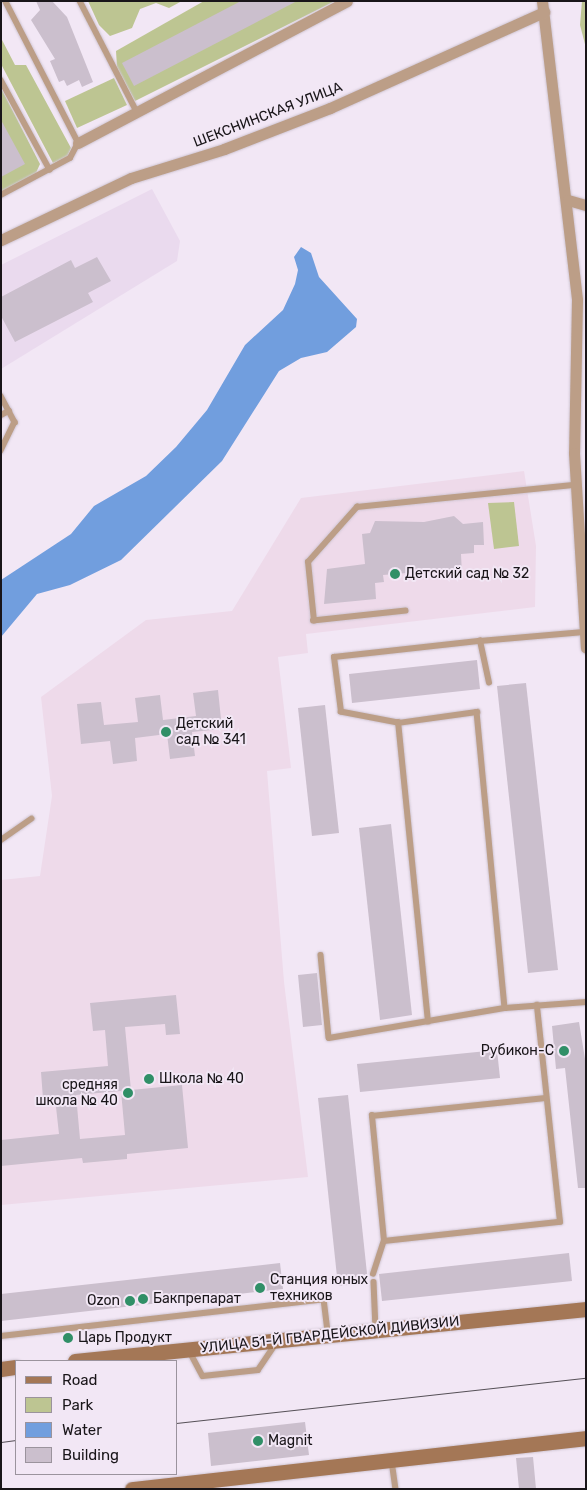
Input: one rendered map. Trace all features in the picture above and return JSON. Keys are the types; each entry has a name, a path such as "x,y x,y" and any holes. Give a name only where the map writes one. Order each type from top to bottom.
{"main road":[{"name":"УЛИЦА 51-Й ГВАРДЕЙСКОЙ ДИВИЗИИ","path":"85,1360 586,1309"},
{"path":"1,1369 15,1367"},
{"path":"132,1489 586,1438"}],"street":[{"path":"78,143 347,1"},
{"path":"543,7 568,200 577,300 575,485 586,648"},
{"name":"ШЕКСНИНСКАЯ УЛИЦА","path":"1,240 131,178 224,150 330,108 543,7"},
{"path":"568,200 586,206"}],"lane":[{"path":"1,195 70,158 78,143 5,1"},
{"path":"80,1 137,112"},
{"path":"1,80 50,170"},
{"path":"1,396 15,422 1,451"},
{"path":"1,415 9,411"},
{"path":"406,611 314,621 308,562 357,507 575,485"},
{"path":"505,1008 477,712 398,723 342,712 334,658 480,641 584,632"},
{"path":"480,641 489,683"},
{"path":"398,723 428,1022"},
{"path":"1,840 31,819"},
{"path":"321,955 329,1038 505,1008 586,1002"},
{"path":"384,1240 560,1222 545,1098 537,1005"},
{"path":"373,1274 384,1240 372,1116 545,1098"},
{"path":"374,1282 376,1330"},
{"path":"1,1336 324,1299 328,1335"},
{"path":"189,1350 203,1376 258,1370 278,1340"},
{"path":"392,1460 396,1489"}],"shaded area":[{"path":"152,189 180,241 177,261 1,369 1,265"},
{"name":"Школа № 40","path":"524,471 536,546 535,607 306,634 308,653 278,657 291,768 267,771 284,982 308,1177 1,1205 1,880 40,876 52,796 41,697 146,620 232,611 301,498"}],"green space":[{"path":"88,1 182,1 169,8 156,3 140,9 132,28 110,36 99,25"},
{"path":"204,1 335,1 135,101 117,67 116,51"},
{"path":"582,1 586,1 586,48 580,25"},
{"path":"1,38 15,65 26,65 71,148 67,157 53,163 1,64"},
{"path":"114,78 127,105 77,128 65,101"},
{"path":"1,88 40,164 35,175 1,193"},
{"path":"514,502 519,546 494,549 488,503"}],"water":[{"path":"301,247 311,253 319,277 357,319 356,327 327,352 301,358 279,371 222,461 121,560 70,585 37,594 1,637 1,580 71,534 94,506 146,476 176,447 207,410 245,345 283,310 295,284 298,270 294,257"}],"building":[{"path":"36,1 52,1 67,17 93,82 82,87 79,80 67,86 64,80 59,82 50,61 55,59 31,20 40,10"},
{"path":"241,1 297,1 134,86 122,63"},
{"path":"1,120 25,164 1,177"},
{"path":"97,257 111,281 88,293 93,302 15,342 1,316 1,297 71,260 75,268"},
{"path":"454,516 463,524 483,522 484,545 474,545 474,553 461,554 462,575 443,576 443,570 383,575 384,582 375,583 376,599 324,604 327,569 365,564 362,534 370,533 375,521 424,522"},
{"path":"477,660 480,689 352,703 349,674"},
{"path":"526,683 558,970 528,973 497,686"},
{"path":"218,690 222,729 192,732 195,756 170,759 167,734 135,738 137,761 113,764 110,741 81,744 77,704 101,702 104,725 138,722 135,698 160,695 163,720 196,716 193,693"},
{"path":"325,705 339,833 312,836 298,708"},
{"path":"391,824 412,1015 380,1020 359,828"},
{"path":"317,973 322,1025 303,1027 298,975"},
{"name":"средняя школа № 40","path":"176,995 180,1034 166,1035 165,1024 125,1027 131,1090 182,1085 188,1148 127,1154 127,1159 83,1163 82,1158 1,1166 1,1140 59,1134 55,1098 43,1099 41,1072 108,1066 105,1030 93,1031 90,1003","holes":["121,1091 125,1135 80,1139 76,1095"]},
{"path":"579,1022 586,1065 586,1188 578,1188 565,1068 556,1069 552,1026"},
{"path":"497,1050 500,1078 360,1092 357,1064"},
{"path":"348,1095 368,1283 338,1286 318,1098"},
{"path":"569,1253 572,1281 382,1301 379,1274"},
{"path":"280,1263 283,1289 1,1321 1,1294"},
{"name":"Magnit","path":"305,1422 309,1455 211,1466 208,1433"},
{"path":"533,1457 536,1489 519,1489 516,1458"}],"tram line":[{"path":"178,1423 586,1378"},
{"path":"1,1442 15,1440"}],"place":[{"name":"Детский сад № 32","path":"395,574"},
{"name":"Детский сад № 341","path":"166,732"},
{"name":"Рубикон-С","path":"564,1051"},
{"name":"Школа № 40","path":"149,1079"},
{"name":"средняя школа № 40","path":"128,1093"},
{"name":"Станция юных техников","path":"260,1288"},
{"name":"Бакпрепарат","path":"143,1299"},
{"name":"Ozon","path":"130,1301"},
{"name":"Царь Продукт","path":"68,1338"},
{"name":"Magnit","path":"258,1441"}]}
